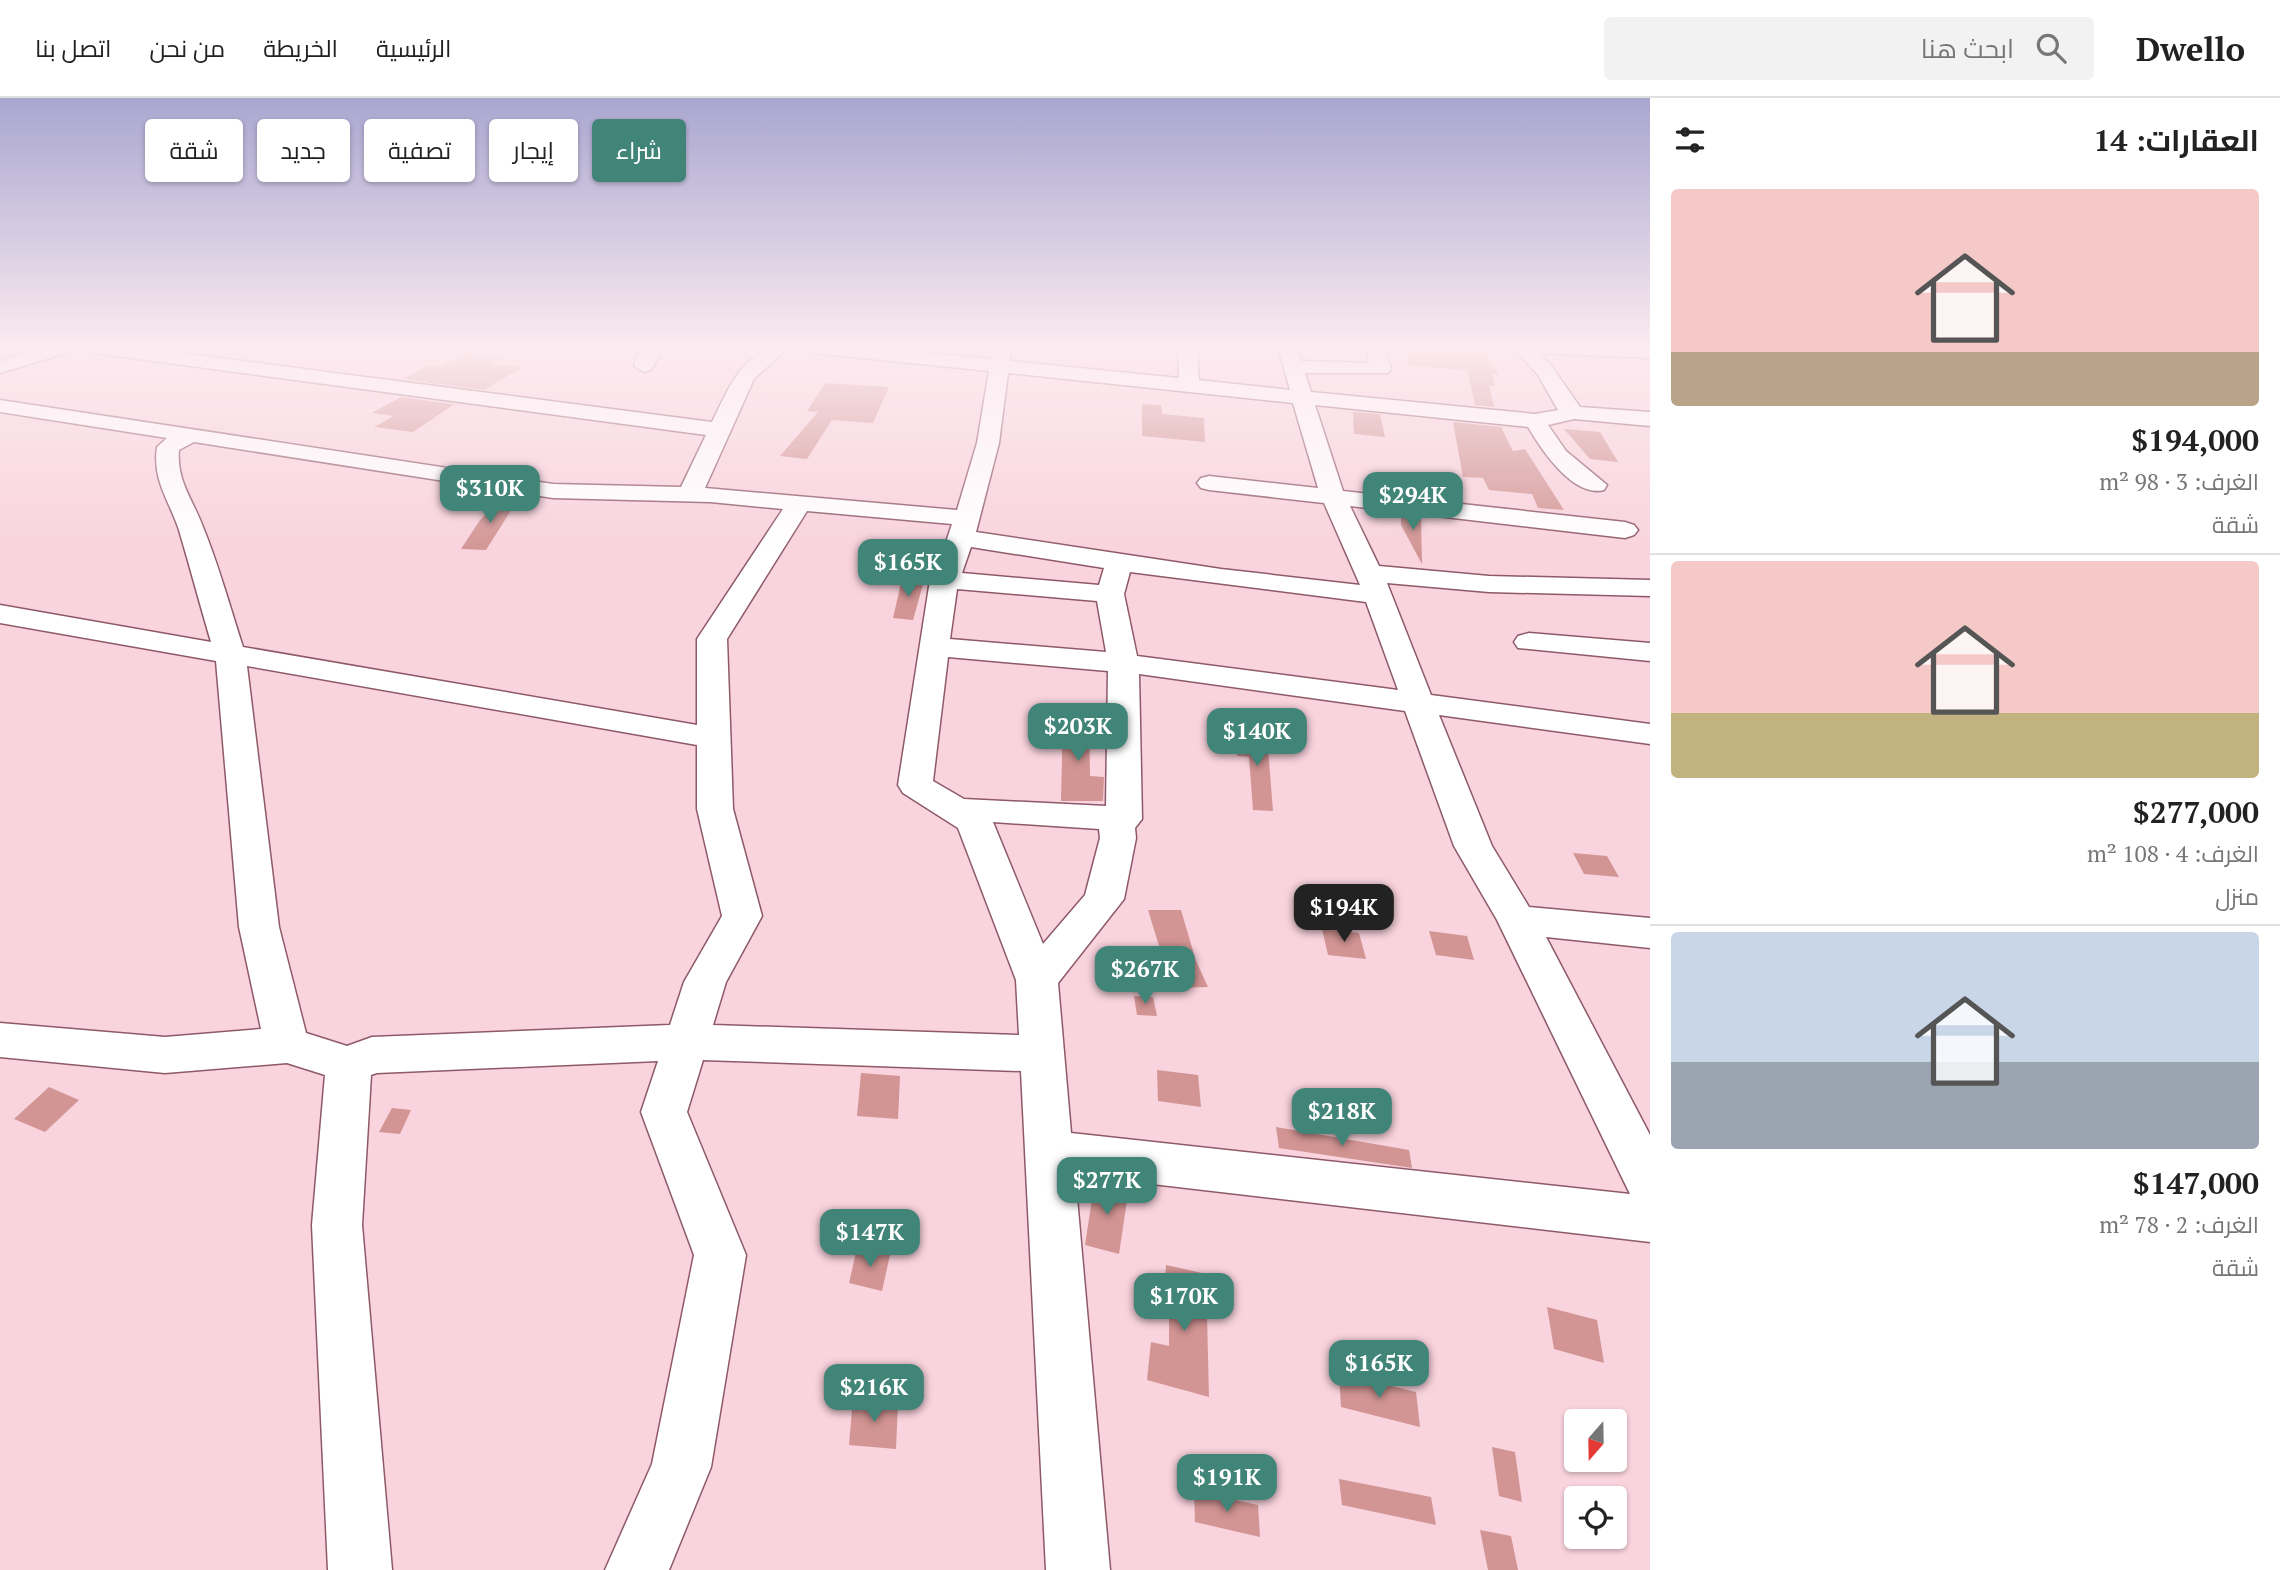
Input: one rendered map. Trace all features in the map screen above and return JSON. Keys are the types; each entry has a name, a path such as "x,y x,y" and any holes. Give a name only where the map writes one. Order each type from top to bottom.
{"street":[{"path":"61,416 553,491 690,495 797,503 964,528 1174,572 1373,584 1650,588"},
{"path":"612,416 720,430"},
{"path":"690,495 727,416"},
{"path":"974,821 915,785 944,580 964,528 988,443 992,416"},
{"path":"1306,416 1333,497 1373,584 1473,846 1517,920 1650,1184"},
{"path":"1483,416 1535,421 1561,416"},
{"path":"1608,416 1650,419"},
{"path":"1535,421 1557,456 1595,485"},
{"path":"189,436 168,447 166,464 171,487 190,526 230,654 259,928 287,1045"},
{"path":"1209,483 1625,530"},
{"path":"637,1570 681,1467 720,1255 664,1112 705,982 741,916 715,809 712,639 797,503"},
{"path":"1078,1570 1037,979 970,809 1124,819 1123,663 1110,594 1120,561"},
{"path":"944,580 1110,594"},
{"path":"0,614 713,738"},
{"path":"1529,642 1650,652"},
{"path":"934,647 1123,663 1650,734"},
{"path":"1037,979 1104,900 1118,838 1116,820"},
{"path":"1517,920 1650,933"},
{"path":"0,1040 166,1055 287,1045 349,1065 372,1055 686,1042 1042,1054"},
{"path":"349,1065 337,1224 360,1570"},
{"path":"1049,1151 1650,1219"}],"building":[{"path":"392,416 437,416 413,432 374,427 394,416"},
{"path":"815,416 876,416 873,423 832,420 807,459 780,456"},
{"path":"1142,416 1204,418 1205,442 1142,436"},
{"path":"1353,416 1380,416 1385,437 1354,434"},
{"path":"1453,422 1501,427 1513,451 1525,449 1564,510 1538,508 1532,494 1489,490 1483,478 1463,477"},
{"path":"1564,429 1600,432 1618,462 1590,459"},
{"path":"508,494 520,496 486,550 461,549 480,520"},
{"path":"1401,515 1421,517 1422,564 1401,525"},
{"path":"902,579 924,581 913,620 893,618"},
{"path":"1063,715 1089,717 1090,776 1104,777 1103,801 1061,801"},
{"path":"1234,732 1267,736 1273,811 1253,810 1249,757 1237,756"},
{"path":"1573,853 1607,856 1619,877 1584,874"},
{"path":"1148,910 1181,910 1196,961 1208,987 1172,988"},
{"path":"1322,929 1359,933 1366,959 1328,955"},
{"path":"1429,931 1467,936 1474,960 1436,955"},
{"path":"1134,996 1153,997 1157,1016 1137,1015"},
{"path":"1157,1070 1198,1075 1201,1107 1158,1101"},
{"path":"861,1073 900,1076 898,1119 857,1116"},
{"path":"49,1087 79,1100 45,1132 14,1119"},
{"path":"392,1108 411,1110 400,1134 379,1132"},
{"path":"1276,1127 1409,1150 1412,1168 1279,1148"},
{"path":"1095,1180 1129,1187 1119,1254 1085,1245"},
{"path":"857,1248 890,1255 882,1291 849,1283"},
{"path":"1166,1265 1211,1275 1211,1316 1207,1315 1209,1397 1147,1380 1151,1342 1169,1346 1169,1306 1164,1305"},
{"path":"1547,1307 1597,1320 1604,1363 1554,1349"},
{"path":"1339,1373 1416,1392 1420,1427 1341,1407"},
{"path":"853,1398 898,1403 896,1449 849,1445"},
{"path":"1492,1447 1515,1452 1522,1502 1499,1496"},
{"path":"1339,1479 1431,1497 1436,1525 1342,1505"},
{"path":"1194,1491 1258,1505 1260,1537 1195,1522"},
{"path":"1480,1530 1511,1536 1518,1570 1488,1570"}]}
